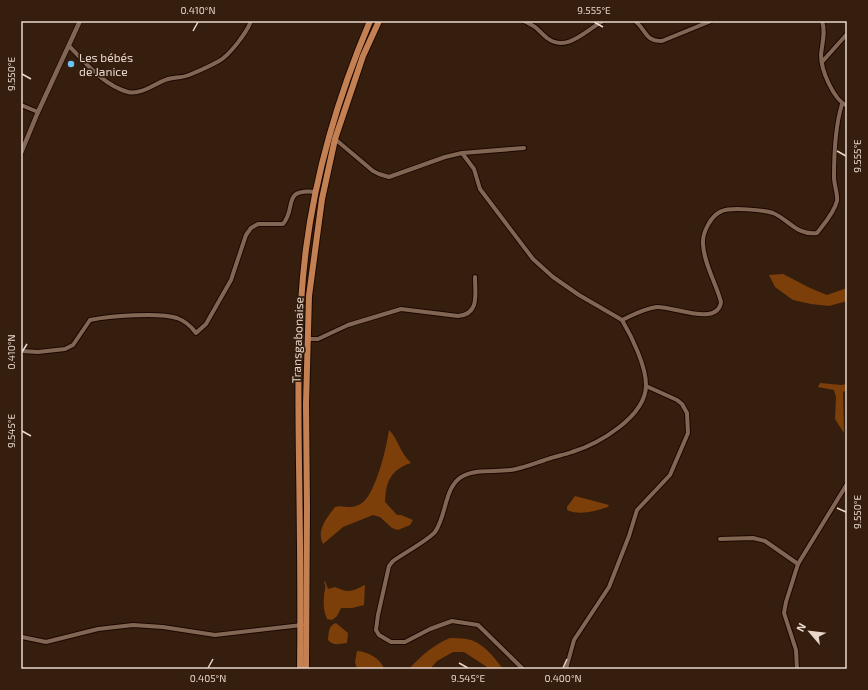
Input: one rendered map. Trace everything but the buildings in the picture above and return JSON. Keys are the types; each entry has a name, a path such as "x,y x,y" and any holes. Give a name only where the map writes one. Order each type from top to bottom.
{"highway":[{"name":"Transgabonaise","path":"306,669 298,385 306,250 316,192 335,117 350,72 370,21"},
{"name":"Transgabonaise","path":"300,669 304,625 307,507 306,404 309,296 322,199 335,140 363,56 378,21"}],"street":[{"path":"21,153 38,112 80,21"},
{"path":"69,46 103,79 120,89 130,92 140,92 168,79 188,76 220,61 242,38 251,21"},
{"path":"524,21 536,27 547,38 553,41 566,43 574,40 603,21"},
{"path":"635,21 640,24 648,37 654,41 662,41 711,21"},
{"path":"822,21 824,37 822,62 831,88 842,104 847,106"},
{"path":"822,62 847,34"},
{"path":"622,320 657,307 700,314 712,313 718,310 721,302 705,254 703,243 706,229 714,217 721,211 743,209 772,213 796,228 811,234 817,232 830,215 837,200 834,180 834,153 838,116 842,104"},
{"path":"21,105 38,112"},
{"path":"335,140 373,171 389,177 445,157 462,153 524,148"},
{"path":"462,153 474,170 480,189 533,259 559,281 622,320 637,349 645,375 646,386 644,398 636,412 623,425 605,437 573,452 532,465 502,472 473,472 458,480 452,487 443,516 433,534 397,558 389,566 378,615 376,630 379,635 391,642 405,642 430,629 452,621 478,625 523,669"},
{"path":"21,351 38,352 65,348 73,345 90,320 104,317 169,316 186,323 192,327 196,333 206,324 231,280 246,235 251,228 258,224 283,224 287,220 292,200 295,195 299,192 305,191 316,192"},
{"path":"307,339 318,339 348,326 400,309 465,316 475,305 475,277"},
{"path":"566,669 574,640 608,587 629,536 637,510 670,475 688,433 687,413 682,404 677,400 646,386"},
{"path":"797,669 796,650 784,613 786,602 798,564 847,484"},
{"path":"720,539 753,538 765,541 798,564"},
{"path":"22,637 46,642 98,629 133,625 163,627 215,635 304,625"}],"shaded area":[{"path":"783,274 827,295 847,288 847,301 829,306 793,300 775,287 769,275"},
{"path":"820,383 841,385 847,384 847,390 843,392 844,433 835,419 836,397 834,390 818,387"},
{"path":"389,430 404,455 411,463 398,469 390,478 385,502 397,515 413,520 410,525 398,530 392,528 380,517 373,515 343,527 323,544 321,534 323,524 335,507 354,507 362,503 372,490 380,469"},
{"path":"575,496 609,505 608,507 583,513 572,512 567,510 567,507"},
{"path":"325,581 328,589 335,587 350,591 365,585 364,605 352,608 341,608 337,616 332,620 327,619 324,611"},
{"path":"336,623 348,633 347,643 334,644 328,640 330,628"},
{"path":"450,638 472,640 487,650 503,669 490,669 464,652 453,652 437,661 430,669 409,669 428,651"},
{"path":"357,651 373,656 382,664 384,669 357,669 355,662"}],"place":[{"name":"Les bébés de Janice","path":"71,64"}]}
